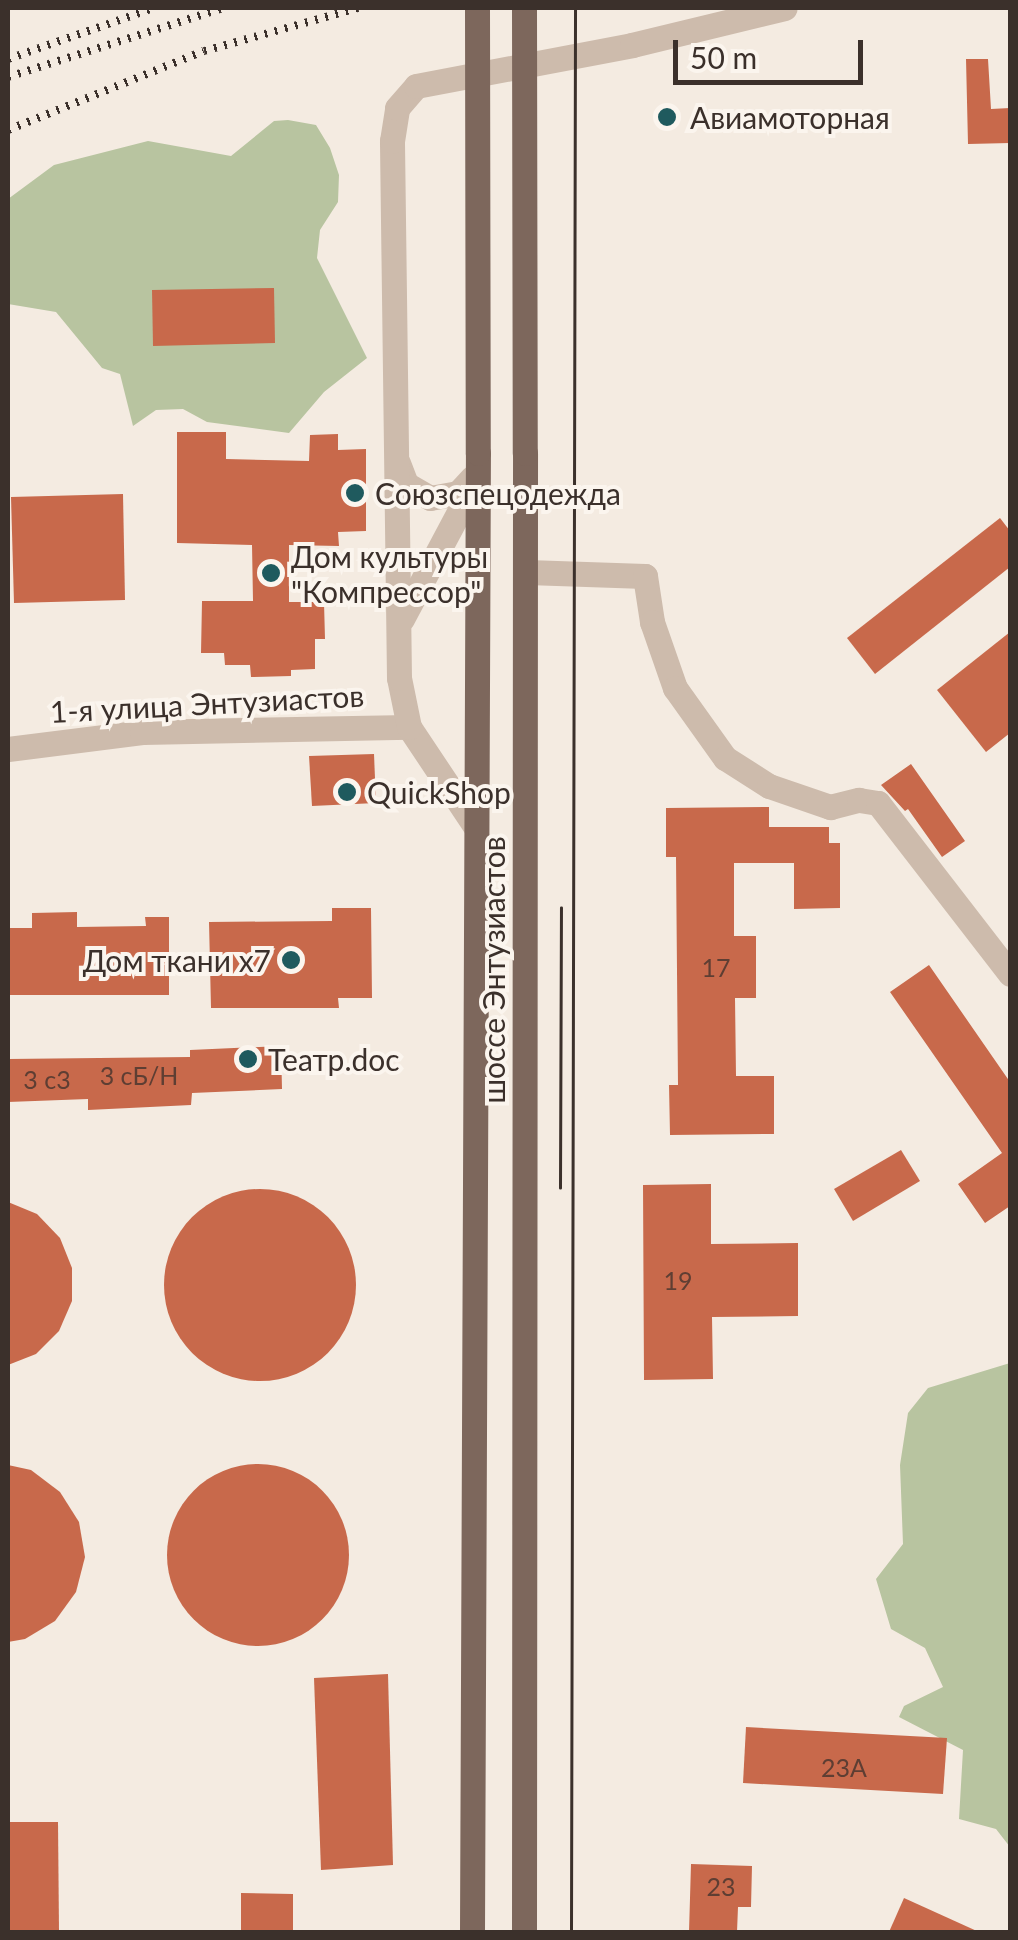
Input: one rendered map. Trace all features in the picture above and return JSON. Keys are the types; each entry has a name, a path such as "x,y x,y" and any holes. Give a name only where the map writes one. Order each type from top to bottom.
{"main road":[{"name":"шоссе Энтузиастов","path":"472,1932 476,8"},
{"name":"шоссе Энтузиастов","path":"524,8 524,1932"}],"street":[{"path":"475,826 409,727 400,678 392,141 404,95 416,86 632,44 785,8"},
{"path":"397,458 406,484 417,493 445,498 468,484 478,463"},
{"path":"399,624 478,463"},
{"path":"526,572 645,576 652,622 675,688 725,758 769,786 830,807 859,800 878,803 1010,974"},
{"name":"1-я улица Энтузиастов","path":"8,749 142,732 409,727"}],"green space":[{"path":"274,121 316,125 330,148 339,175 338,202 320,230 317,258 367,358 324,392 289,433 207,422 183,409 156,410 133,426 120,374 102,368 56,312 8,304 8,199 54,165 148,141 231,156"},
{"path":"1010,1363 1010,1847 996,1829 959,1819 963,1750 899,1717 904,1706 943,1687 925,1648 891,1629 876,1579 903,1544 900,1465 908,1413 928,1388"}],"building":[{"path":"966,59 988,59 991,109 1010,108 1010,143 968,144"},
{"path":"274,288 275,343 153,346 152,290"},
{"name":"Дом культуры \"Компрессор\"","path":"177,432 226,432 226,459 309,461 310,435 338,434 338,450 366,449 366,531 338,532 339,546 289,545 289,602 324,602 325,639 315,639 315,669 291,670 291,676 251,677 250,665 225,665 224,653 201,653 202,601 253,601 252,545 177,543"},
{"path":"123,494 125,600 14,603 11,497"},
{"path":"1000,518 1010,531 1010,567 875,674 847,638"},
{"path":"1010,632 1010,733 986,752 937,690"},
{"path":"374,754 376,803 312,806 309,756"},
{"path":"911,764 965,841 942,857 908,809 905,811 881,785"},
{"path":"769,807 769,827 829,827 829,843 840,843 840,908 794,909 794,863 734,863 734,936 756,936 756,998 735,998 736,1076 774,1076 774,1134 670,1135 669,1085 678,1085 676,857 666,857 666,808"},
{"name":"Дом ткани x7","path":"332,908 371,908 372,998 338,998 339,1008 211,1008 209,922 332,921"},
{"path":"77,912 77,927 146,926 145,917 169,917 169,995 8,995 8,928 32,928 32,913"},
{"path":"929,965 1010,1082 1010,1206 985,1223 958,1184 1002,1153 890,992"},
{"path":"281,1046 282,1089 192,1093 191,1105 88,1110 88,1099 8,1102 8,1059 190,1057 190,1050"},
{"path":"901,1150 920,1181 853,1221 834,1189"},
{"path":"711,1184 711,1244 798,1243 798,1316 712,1317 713,1379 644,1380 643,1185"},
{"path":"260,1189 297,1196 328,1217 349,1248 356,1285 349,1322 328,1353 297,1374 260,1381 223,1374 192,1353 171,1322 164,1285 171,1248 192,1217 223,1196"},
{"path":"8,1202 37,1214 60,1238 72,1268 72,1301 59,1331 36,1354 8,1365"},
{"path":"258,1464 293,1471 323,1490 342,1520 349,1555 342,1590 323,1620 293,1639 258,1646 223,1639 193,1620 174,1590 167,1555 174,1520 193,1490 223,1471"},
{"path":"8,1465 31,1470 60,1492 79,1522 85,1557 76,1592 55,1621 25,1639 8,1642"},
{"path":"388,1674 393,1865 321,1870 314,1678"},
{"path":"746,1727 947,1738 943,1794 743,1783"},
{"path":"8,1822 58,1822 59,1932 8,1932"},
{"path":"691,1864 752,1866 751,1907 738,1907 737,1932 689,1932"},
{"path":"241,1893 293,1894 293,1932 241,1932"},
{"path":"904,1898 979,1932 889,1932"}],"tram line":[{"path":"571,1932 575,8"},
{"path":"560,1188 561,908"}],"railway":[{"path":"8,59 154,8"},
{"path":"8,77 223,8"},
{"path":"8,130 204,51 358,8"}],"place":[{"name":"Авиамоторная","path":"667,117"},
{"name":"Союзспецодежда","path":"355,493"},
{"name":"Дом культуры \"Компрессор\"","path":"271,573"},
{"name":"QuickShop","path":"347,792"},
{"name":"Дом ткани x7","path":"291,960"},
{"name":"Театр.doc","path":"248,1059"}]}
